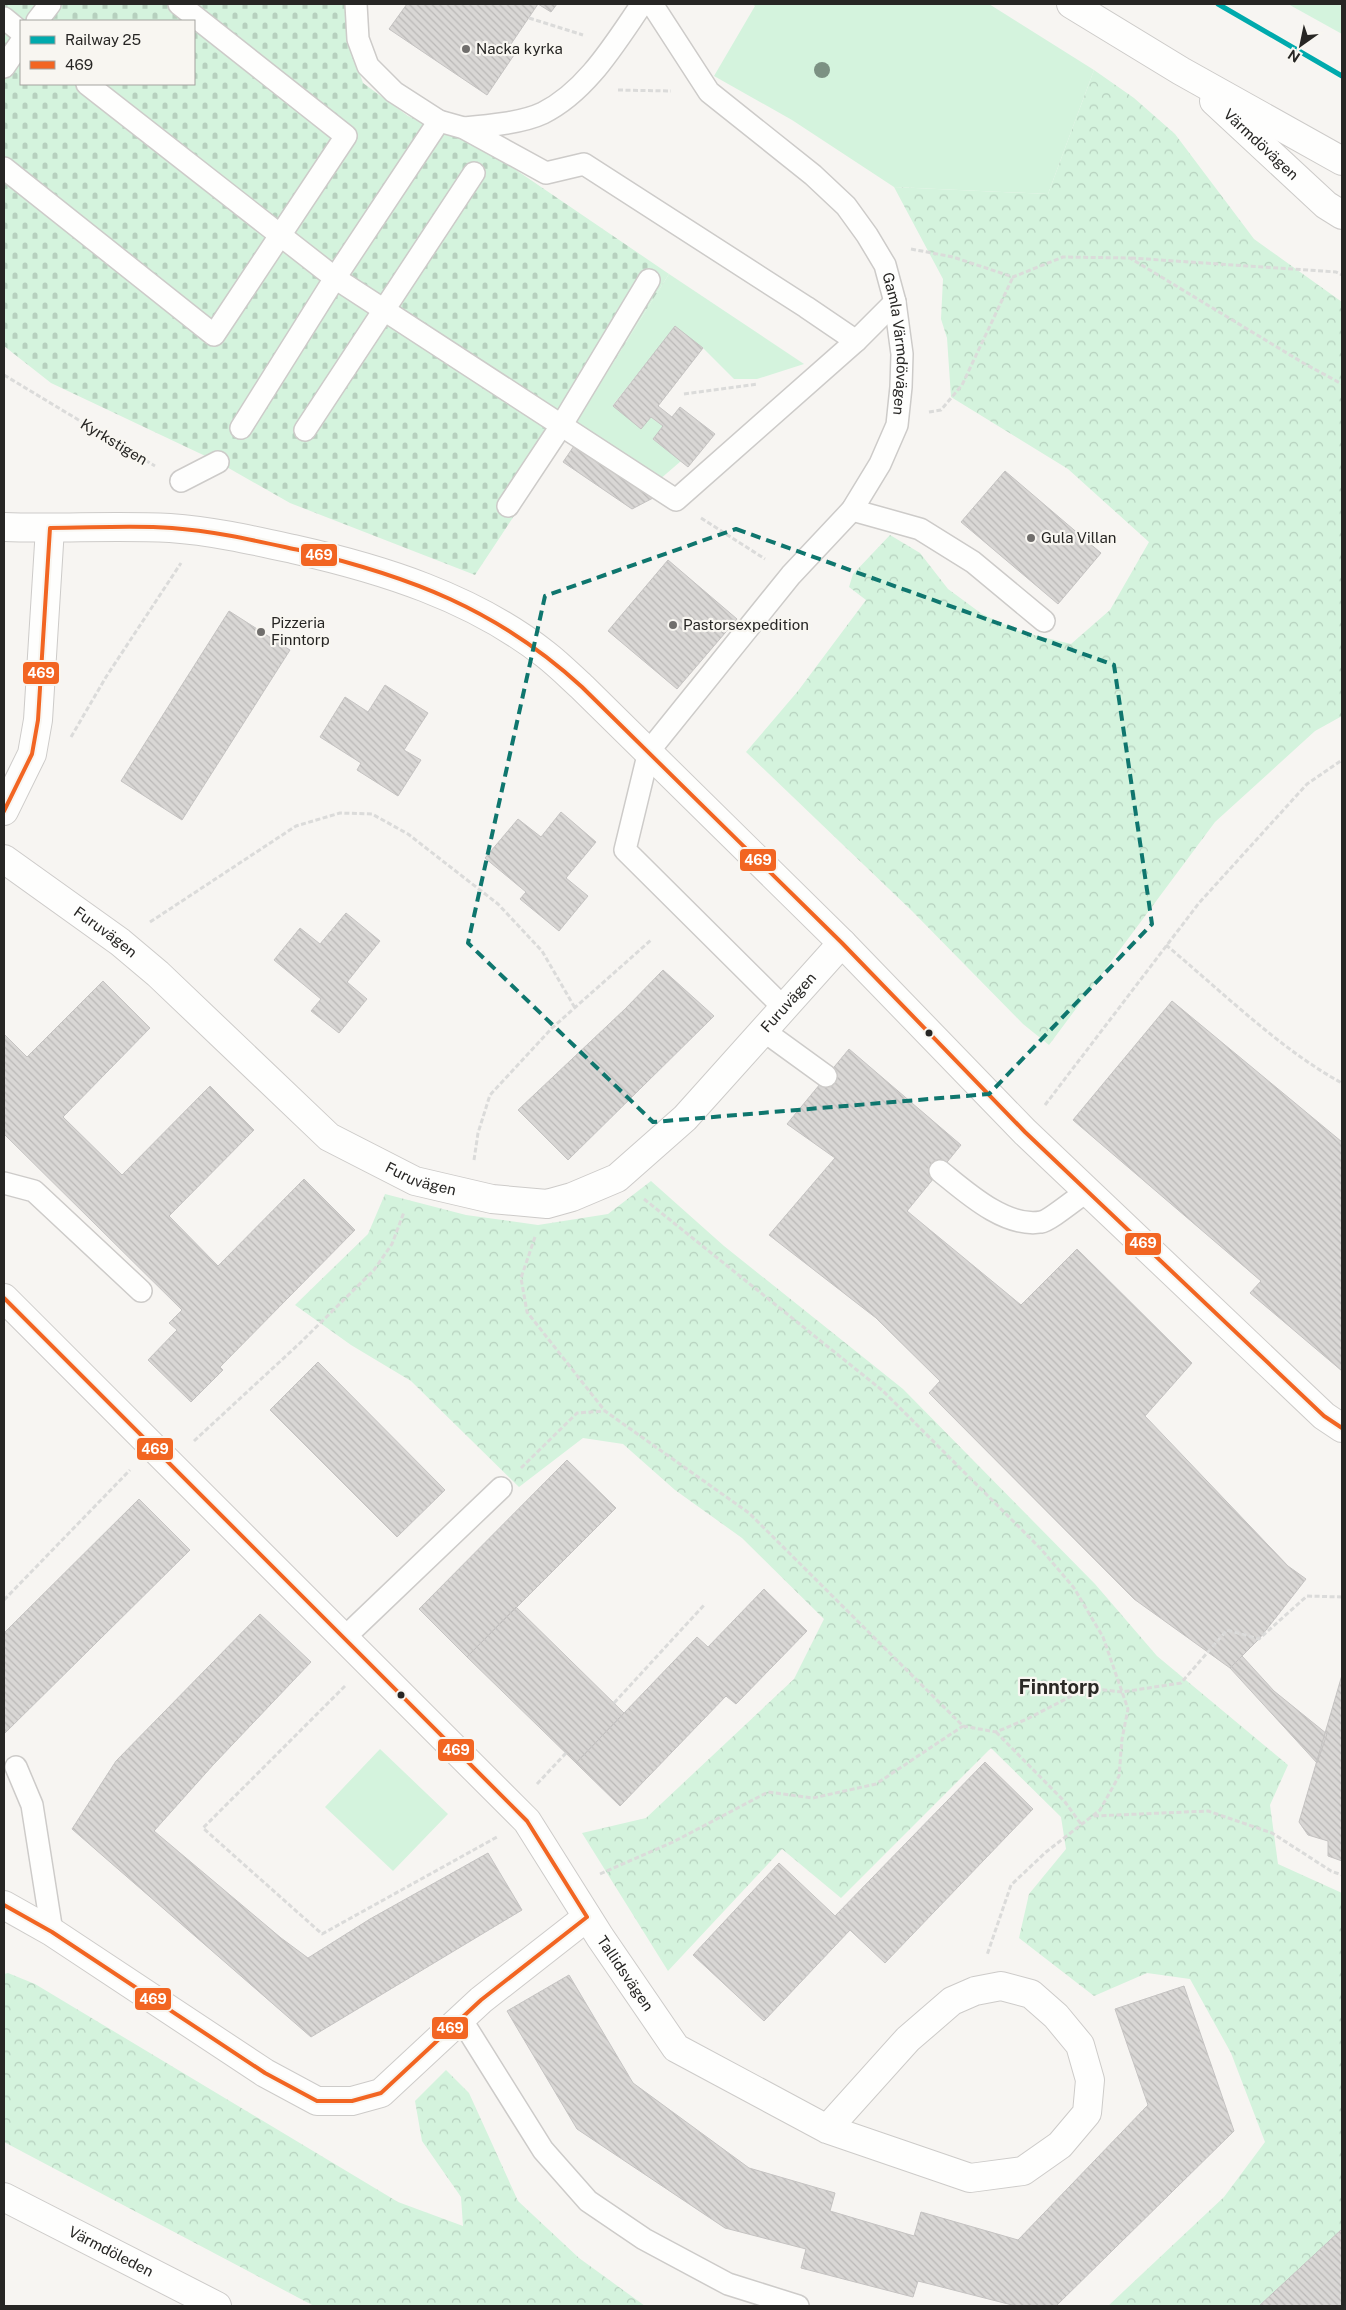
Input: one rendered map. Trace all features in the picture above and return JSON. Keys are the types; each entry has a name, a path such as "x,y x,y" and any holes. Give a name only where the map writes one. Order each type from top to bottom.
{"main road":[{"name":"Värmdövägen","path":"1071,4 1181,71 1342,160"},
{"name":"Värmdövägen","path":"1181,71 1326,205 1342,215"},
{"path":"4,527 169,528 239,537 314,553 401,578 436,591 488,617 545,654 649,751 842,943 1025,1132 1086,1192 1324,1416 1342,1428"},
{"path":"4,811 32,754 38,720 50,528"},
{"name":"Furuvägen","path":"4,859 120,942 158,974 329,1137 416,1181 492,1199 547,1204 572,1198 617,1178 685,1118 842,943"},
{"name":"Tallidsvägen","path":"4,1298 521,1814 587,1917 676,2048 827,2129 970,2178 1023,2171 1060,2145 1087,2113 1090,2080 1080,2045 1056,2016 1031,1994 1001,1986 975,1991 952,2001 908,2039 827,2129"},
{"path":"4,1905 52,1932 265,2073 317,2101 352,2101 381,2093 481,2000 587,1917"},
{"name":"Värmdöleden","path":"4,2197 217,2306"}],"lane":[{"path":"38,20 50,4"},
{"path":"4,168 214,335 346,136 179,4"},
{"path":"356,4 358,39 368,66 394,92 439,121 464,128 546,173 584,164 856,341"},
{"path":"464,128 486,126 542,114 577,90 614,45 642,4"},
{"name":"Gamla Värmdövägen","path":"649,751 791,575 852,510 880,464 897,426 902,354 895,302 885,265 846,206 813,175 709,92 652,4"},
{"path":"4,18 20,31"},
{"path":"4,67 20,43"},
{"path":"88,85 335,278 676,500 856,341 895,302"},
{"path":"241,428 335,278 439,121"},
{"path":"305,430 474,173"},
{"path":"508,506 561,426 649,280"},
{"path":"181,480 218,462"},
{"path":"852,510 920,530 973,562 1044,621"},
{"path":"649,751 625,850 784,1008"},
{"path":"764,1031 826,1076"},
{"path":"940,1171 981,1204 1016,1220 1042,1222 1086,1192"},
{"path":"4,1183 34,1191 141,1291"},
{"path":"344,1638 501,1488"},
{"path":"16,1767 32,1805 52,1932"},
{"path":"461,2019 543,2150 588,2201 644,2239 728,2284 798,2306"}],"path":[{"path":"529,18 614,45"},
{"path":"577,90 709,92"},
{"path":"871,242 953,257 1013,277 1063,257 1130,258 1336,272 1342,275"},
{"path":"1130,258 1304,364 1342,384"},
{"path":"897,418 941,410 962,385 1013,277"},
{"name":"Kyrkstigen","path":"4,375 181,480"},
{"path":"684,394 759,384"},
{"path":"676,500 769,561"},
{"path":"70,739 106,677 184,559 192,530"},
{"path":"1025,1132 1199,903 1307,784 1342,760"},
{"path":"120,942 296,826 340,812 372,814 408,834 498,904 542,951 575,1008"},
{"path":"470,1193 478,1134 490,1095 552,1028 651,940"},
{"path":"1166,945 1264,1028 1321,1072 1342,1083"},
{"path":"617,1178 883,1391 1035,1542 1074,1588 1103,1637 1128,1709 1122,1739 1119,1776 1100,1810 1046,1852 1011,1885 975,1991"},
{"path":"4,1600 132,1468 170,1463 300,1343 374,1270 392,1244 416,1181"},
{"path":"547,1204 521,1278 527,1312 605,1411 749,1513 963,1726 996,1732 1027,1719 1087,1688 1122,1692 1180,1683 1227,1630 1258,1639 1307,1596 1342,1597"},
{"path":"501,1488 577,1413 605,1411"},
{"path":"614,1703 705,1604"},
{"path":"369,1662 203,1828 322,1934 521,1814 566,1754"},
{"path":"569,1887 674,1842 768,1792 814,1798 876,1784 963,1726"},
{"path":"996,1732 1065,1802 1081,1824"},
{"path":"1092,1816 1208,1811 1272,1832 1331,1871 1342,1875"}],"highlighted area":[{"path":"736,529 1114,665 1152,924 989,1094 653,1122 468,943 545,596"}],"green space":[{"path":"4,4 344,4 352,52 363,83 408,116 481,146 669,274 574,425 475,575 290,503 218,462 51,383 4,346"},
{"path":"752,4 989,4 1094,70 1048,194 894,187 792,120 714,76 755,6"},
{"path":"1288,4 1338,4 1342,6 1342,34"},
{"path":"1094,70 1134,98 1175,134 1254,239 1342,302 1342,716 1315,731 1215,822 1049,1045 1023,1024 912,911 746,752 798,691 866,600 849,587 853,574 890,535 920,553 948,589 982,614 1018,631 1071,644 1110,610 1149,542 1068,469 951,397 947,338 941,319 943,279 894,187 1048,194"},
{"path":"669,274 804,364 757,379 734,379 703,348 675,327 613,405 641,428 651,417 663,426 653,439 681,461 659,480 574,425"},
{"path":"651,1181 724,1246 903,1389 1095,1584 1157,1656 1288,1765 1270,1805 1278,1864 1342,1893 1342,2229 1259,2306 1108,2306 1224,2197 1265,2142 1231,2053 1190,1979 1147,1973 1094,1996 1019,1938 1029,1894 1066,1849 1061,1817 991,1748 841,1898 782,1849 668,1971 582,1833 646,1818 794,1679 824,1619 742,1538 675,1490 623,1444 583,1438 519,1487 411,1381 351,1345 295,1305 368,1234 385,1194 466,1215 538,1225 608,1214"},
{"path":"380,1749 448,1814 393,1871 325,1807"},
{"path":"8,1973 35,1984 398,2202 463,2226 461,2197 422,2141 415,2101 446,2070 469,2093 518,2201 579,2258 645,2306 314,2306 4,2142 4,1974"}],"building":[{"name":"Nacka kyrka","path":"407,4 538,4 509,47 516,52 487,95 389,29"},
{"name":"Nacka kyrka","path":"538,4 557,4 551,12"},
{"path":"675,326 703,348 658,406 672,417 680,407 715,434 688,467 653,439 663,426 651,417 641,429 613,406"},
{"path":"574,446 653,498 632,509 563,462"},
{"name":"Gula Villan","path":"1005,471 1101,553 1058,604 961,522"},
{"name":"Pastorsexpedition","path":"668,560 737,619 677,689 608,631"},
{"path":"229,611 290,650 182,820 121,781"},
{"path":"385,685 428,713 404,750 421,760 398,796 357,770 361,763 320,737 345,697 368,712"},
{"path":"561,812 596,842 566,878 588,896 559,931 520,899 526,892 485,858 518,819 541,837"},
{"path":"346,913 380,941 347,982 367,999 339,1033 311,1011 321,999 274,960 300,928 320,944"},
{"path":"663,970 714,1016 568,1160 518,1110 625,1009"},
{"path":"103,981 150,1028 63,1117 122,1175 210,1086 254,1130 169,1216 218,1266 304,1179 355,1230 220,1367 223,1370 191,1402 148,1360 177,1330 169,1323 182,1310 4,1134 4,1034 27,1057"},
{"path":"1172,1001 1342,1142 1342,1371 1250,1293 1261,1281 1073,1120"},
{"path":"849,1049 961,1145 907,1211 1021,1305 1077,1249 1192,1363 1145,1416 1288,1566 1306,1579 1259,1639 1230,1668 1134,1599 929,1393 940,1381 876,1318 769,1235 835,1158 787,1124"},
{"path":"318,1362 445,1490 397,1537 270,1410"},
{"path":"567,1460 616,1508 467,1657 419,1609"},
{"path":"139,1499 190,1550 4,1734 4,1633"},
{"path":"764,1589 807,1631 736,1704 726,1696 620,1806 576,1763 697,1637 708,1647"},
{"path":"516,1607 624,1713 576,1763 467,1657"},
{"path":"260,1614 311,1662 213,1765 154,1831 281,1938 308,1958 370,1919 488,1853 522,1910 311,2037 72,1829 116,1761"},
{"path":"1242,1656 1274,1691 1327,1734 1317,1763 1230,1668"},
{"path":"1342,1675 1342,1861 1328,1856 1328,1841 1308,1835 1299,1822"},
{"path":"985,1762 1033,1809 885,1963 835,1916"},
{"path":"779,1863 850,1930 764,2021 693,1955"},
{"path":"569,1975 633,2083 749,2168 835,2193 830,2211 914,2236 921,2212 1018,2240 1148,2105 1115,2009 1184,1986 1234,2131 1056,2306 1016,2306 918,2281 913,2297 801,2268 806,2249 725,2228 577,2129 507,2011"},
{"path":"1342,2229 1342,2306 1259,2306"}],"rail line":[{"name":"25","path":"1218,4 1342,76"}],"transit line":[{"name":"469","path":"50,528 157,527 188,529 299,550 378,571 414,584 484,616 517,636 582,687 842,943 1025,1132 1324,1416 1342,1428"},
{"name":"469","path":"4,811 32,754 38,720 50,528"},
{"name":"469","path":"4,1298 527,1821 587,1917"},
{"name":"469","path":"4,1905 52,1932 265,2073 317,2101 352,2101 381,2093 481,2000 587,1917"}],"place":[{"name":"Nacka kyrka","path":"466,49"},
{"name":"Gula Villan","path":"1031,538"},
{"name":"Pastorsexpedition","path":"673,625"},
{"name":"Pizzeria Finntorp","path":"261,632"}],"district":[{"name":"Finntorp","path":"1059,1687"}]}
